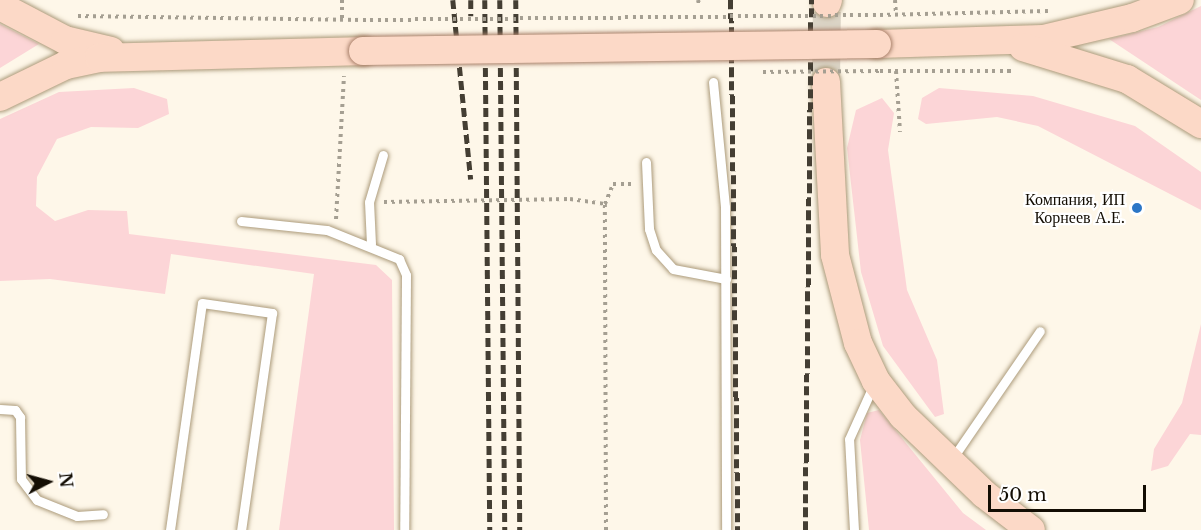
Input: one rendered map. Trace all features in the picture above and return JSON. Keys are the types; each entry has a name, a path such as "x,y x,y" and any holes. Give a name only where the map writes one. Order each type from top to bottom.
{"main road":[{"path":"0,97 66,65 134,54 363,51 879,58 1085,31 1180,0"},
{"path":"0,6 65,40 134,54"},
{"path":"998,44 1085,62 1127,79 1201,124"},
{"path":"826,82 835,255 851,323 876,381 949,463 1031,530"}],"lane":[{"path":"713,82 726,279 726,530"},
{"path":"371,244 369,202 383,154"},
{"path":"646,162 646,184 656,250 673,269 726,279"},
{"path":"242,220 332,232 371,244 399,260 406,275 404,530"},
{"path":"170,530 202,303 272,313 241,530"},
{"path":"949,463 1040,332"},
{"path":"854,530 849,439 858,409 876,381"},
{"path":"0,409 15,410 20,417 21,479 37,500 77,516 103,514"}],"path":[{"path":"342,0 342,20"},
{"path":"895,0 896,14"},
{"path":"69,15 363,20 1057,11"},
{"path":"879,58 896,71 1023,71"},
{"path":"896,71 900,132"},
{"path":"332,232 344,76"},
{"path":"606,530 605,204 613,184 646,184"},
{"path":"369,202 570,199 605,204"}],"shaded area":[{"path":"1201,6 1201,100 1109,39 1158,27"},
{"path":"0,24 39,44 0,68"},
{"path":"134,88 167,99 169,114 138,128 91,127 57,139 37,177 36,206 55,221 88,210 127,211 129,234 376,265 392,280 394,530 279,530 314,274 171,254 165,294 50,279 0,281 0,119 59,92"},
{"path":"939,88 1033,96 1135,126 1201,172 1201,210 1038,126 997,117 926,124 918,119 922,98"},
{"path":"882,98 894,113 888,150 907,290 937,360 944,414 935,417 883,346 861,272 847,148 856,110"},
{"path":"1201,324 1201,435 1190,434 1168,466 1151,471 1154,449 1182,403"},
{"path":"879,410 963,513 986,530 869,530 860,440 867,413"}],"tunnel":[{"path":"826,82 827,3"}],"railway":[{"path":"453,0 471,179"},
{"path":"471,0 471,16"},
{"path":"485,0 490,530"},
{"path":"500,0 505,530"},
{"path":"516,0 520,530"},
{"path":"731,0 738,530"},
{"path":"805,530 811,0"}],"place":[{"name":"Компания, ИП Корнеев А.Е.","path":"1137,208"}]}
